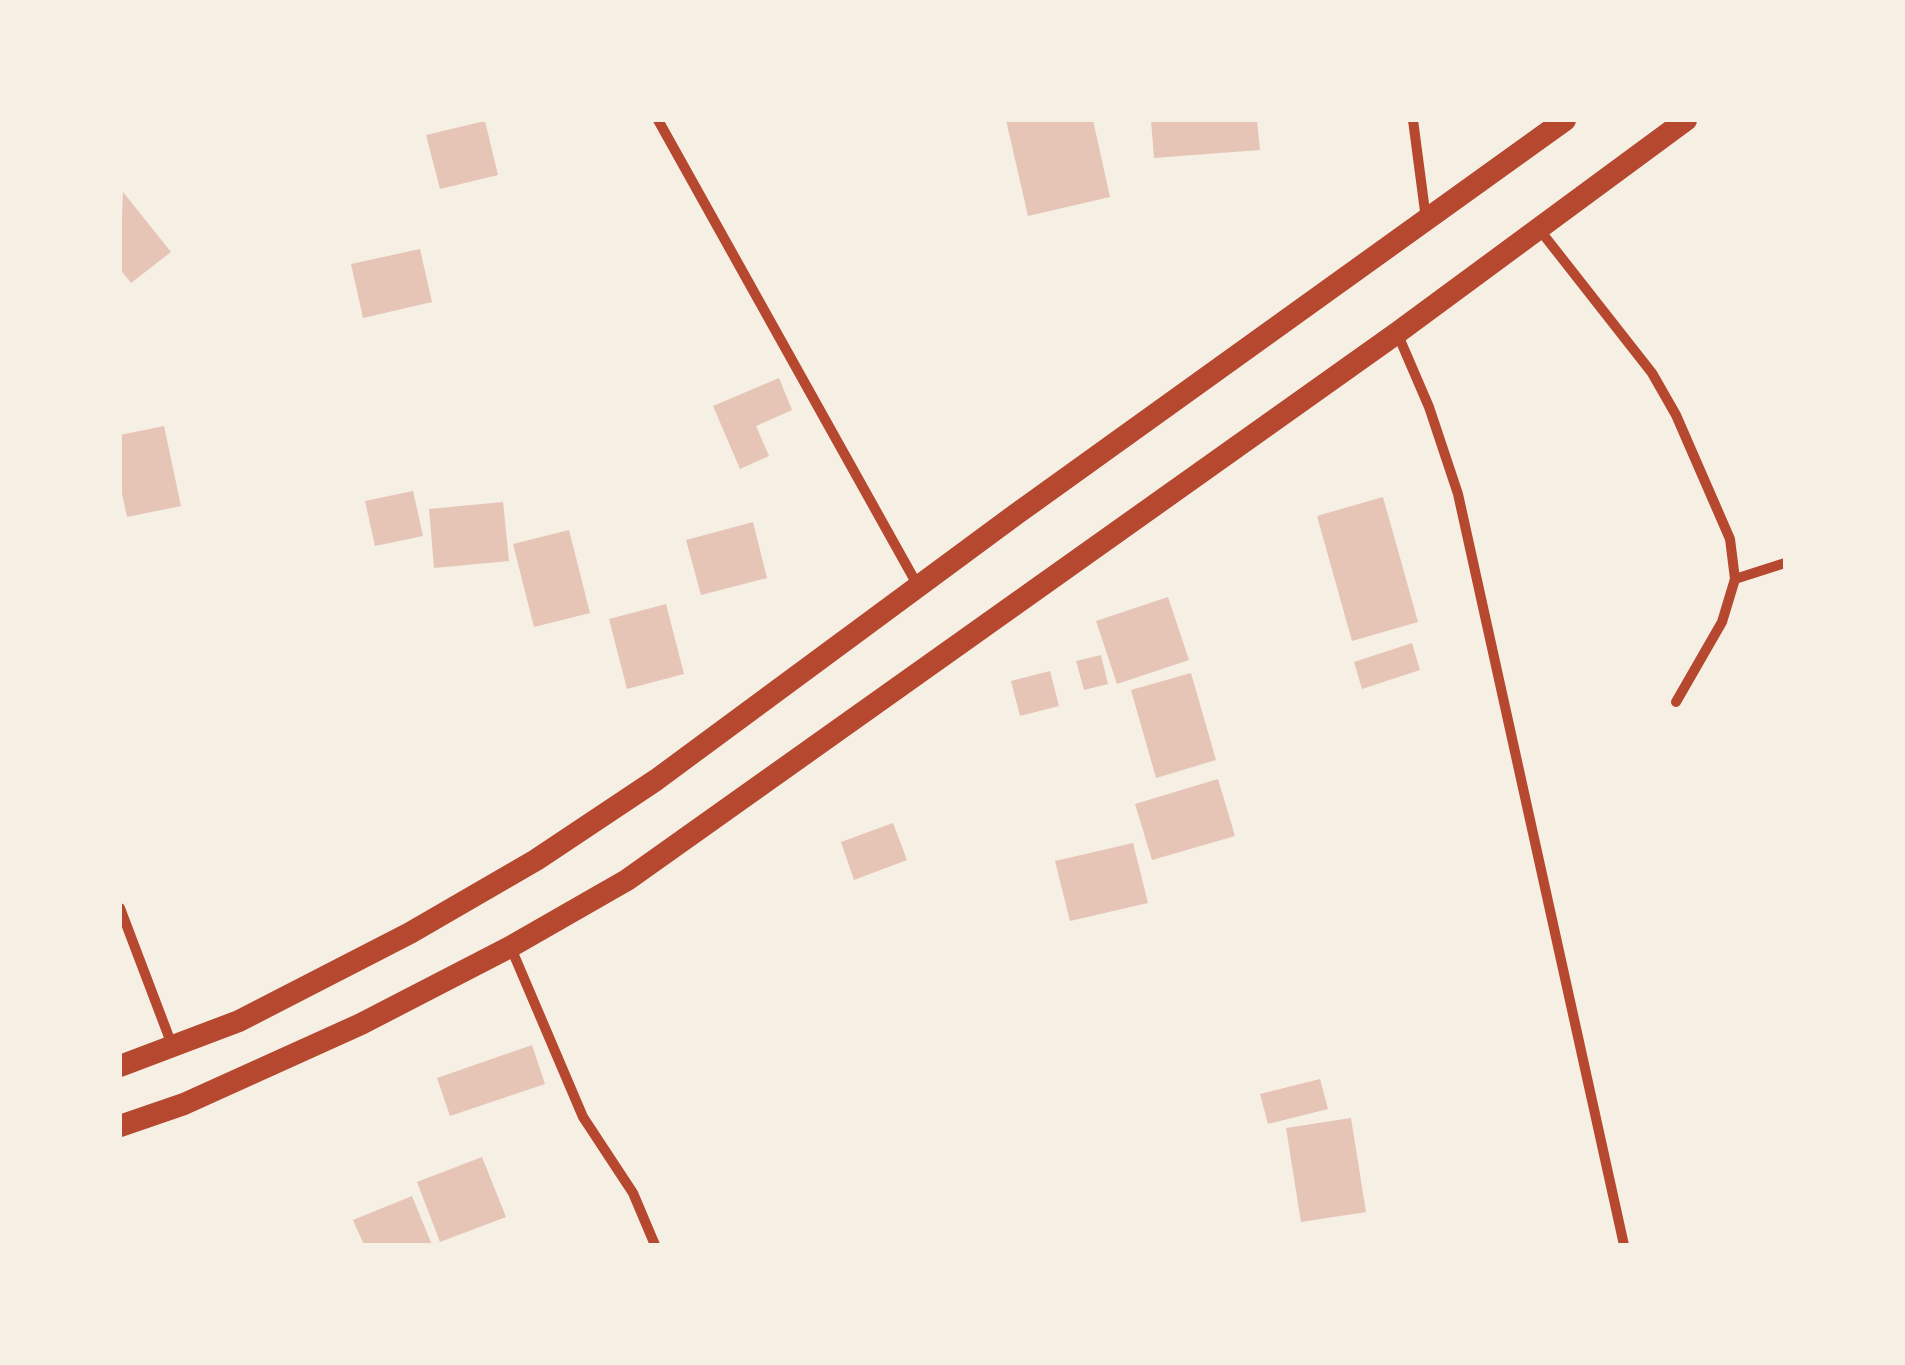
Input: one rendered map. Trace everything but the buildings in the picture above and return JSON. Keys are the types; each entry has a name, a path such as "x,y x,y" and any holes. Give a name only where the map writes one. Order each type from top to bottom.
{"highway":[{"path":"120,1066 273,1003 410,933 536,860 656,780 1565,120"},
{"path":"120,1126 184,1104 326,1040 510,948 627,880 1397,333 1686,120"}],"street":[{"path":"658,120 919,587"},
{"path":"1413,120 1426,220"},
{"path":"1538,228 1652,373 1730,539 1734,579 1722,622 1676,702"},
{"path":"1397,333 1429,408 1458,494 1624,1245"},
{"path":"1734,579 1785,563"},
{"path":"120,908 172,1046"},
{"path":"510,948 584,1117 633,1192 655,1245"}]}
